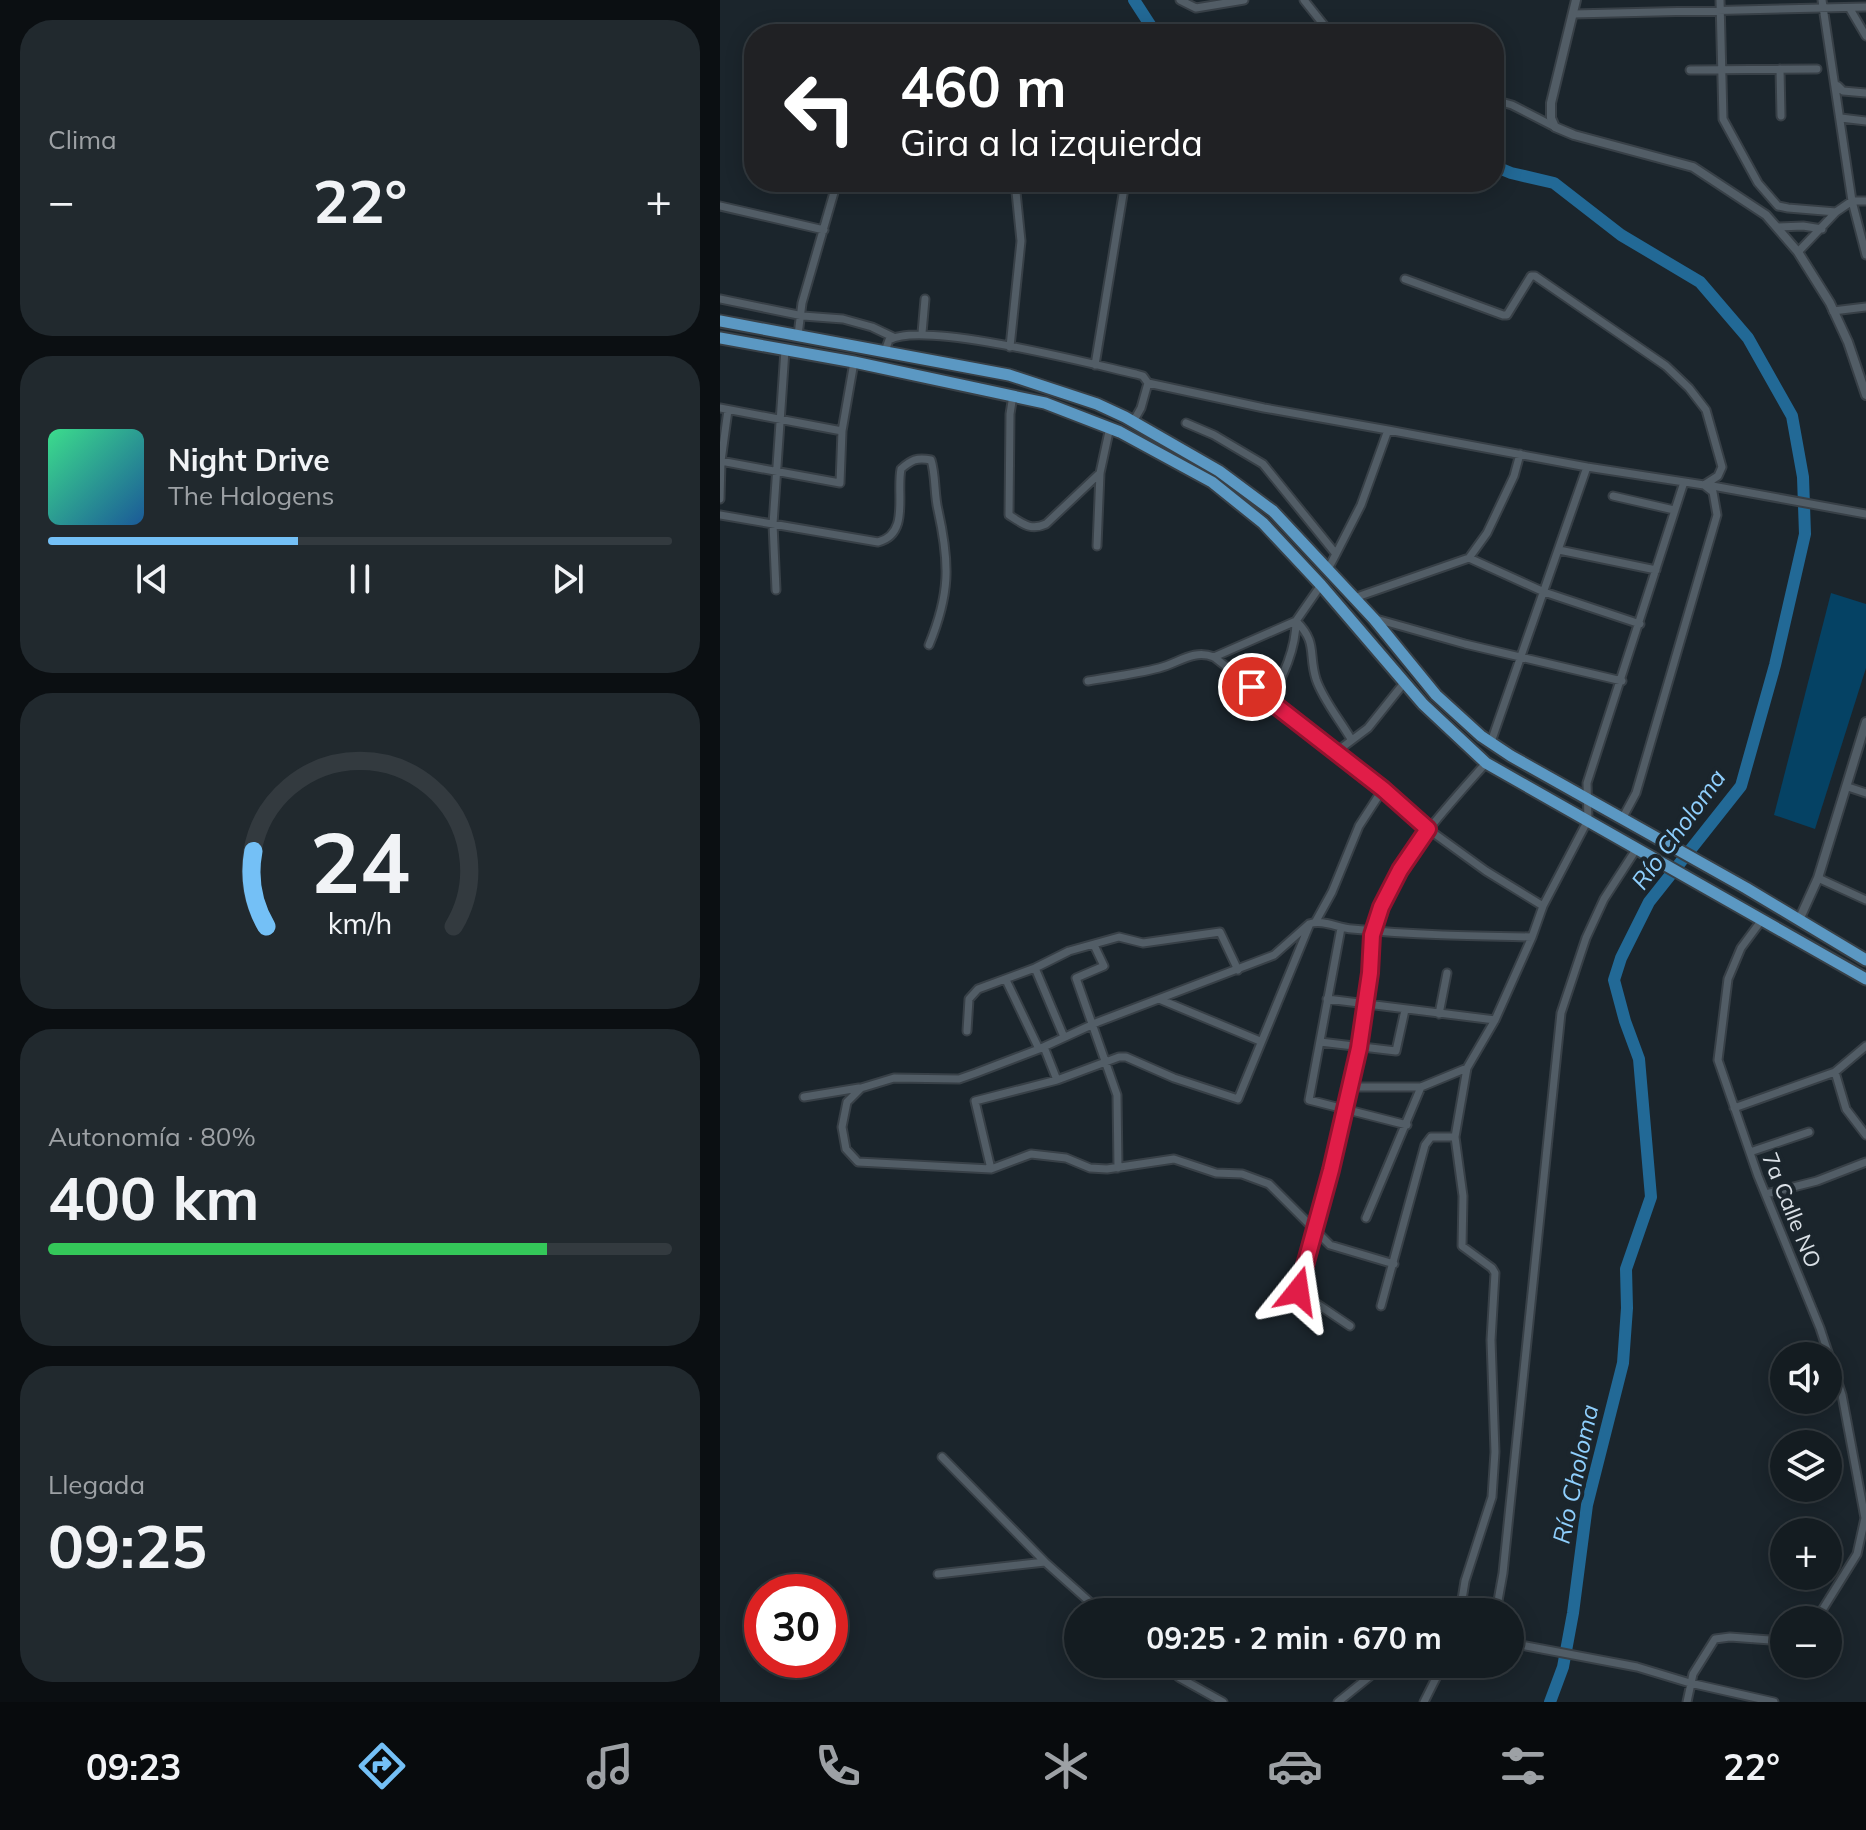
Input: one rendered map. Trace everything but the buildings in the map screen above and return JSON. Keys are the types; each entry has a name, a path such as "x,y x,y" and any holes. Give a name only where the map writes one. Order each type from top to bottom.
{"highway":[{"path":"720,321 1009,375 1097,404 1133,422 1219,471 1273,511 1374,619 1436,695 1481,736 1866,960"},
{"path":"720,338 854,362 1045,403 1110,427 1212,482 1263,523 1423,704 1486,763 1866,979"}],"street":[{"path":"1180,0 1196,8 1244,0"},
{"path":"1304,0 1323,24"},
{"path":"1555,127 1551,118 1551,103 1576,0"},
{"path":"1646,11 1648,0"},
{"path":"1720,0 1725,127 1758,183 1778,206 1836,212"},
{"path":"1573,14 1720,10 1797,4 1823,4 1850,9 1866,7"},
{"path":"1823,4 1852,201 1866,255"},
{"path":"1850,9 1866,36"},
{"path":"1780,69 1781,116"},
{"path":"1690,70 1817,69"},
{"path":"1836,84 1843,91 1866,93"},
{"path":"1504,103 1574,135 1693,167 1747,200 1779,227 1798,252 1848,342 1866,395"},
{"path":"1841,118 1866,121"},
{"path":"798,335 803,316 802,303 834,192"},
{"path":"1010,347 1021,241 1016,192"},
{"path":"1095,365 1123,192"},
{"path":"1798,252 1836,212 1852,201 1866,201"},
{"path":"720,206 824,230"},
{"path":"1779,227 1822,229"},
{"path":"1405,279 1507,315 1523,294 1531,276 1535,276 1666,366 1706,410 1722,467 1718,476 1704,485"},
{"path":"720,299 803,316 843,319 893,337 922,333 1010,347 1143,376 1148,383 1264,408 1866,514"},
{"path":"922,333 925,299"},
{"path":"1833,311 1866,307"},
{"path":"885,351 893,337"},
{"path":"776,590 773,524 785,350"},
{"path":"720,461 840,483 842,431 854,362"},
{"path":"1133,422 1141,408 1148,383"},
{"path":"1013,395 1009,515 1030,528 1046,524 1100,473"},
{"path":"720,499 724,409 842,431"},
{"path":"1186,423 1214,435 1263,464 1336,554"},
{"path":"1097,546 1100,473 1110,427"},
{"path":"1328,569 1361,505 1388,430"},
{"path":"1354,598 1469,558 1487,533 1514,476 1520,454"},
{"path":"720,515 878,542 886,540 894,534 899,523 901,469 910,461 920,458 931,460 946,548 946,593 942,613 929,645"},
{"path":"1491,742 1587,467"},
{"path":"1462,1598 1492,1497 1495,1452 1491,1340 1495,1273 1462,1246 1463,1196 1455,1137 1467,1068 1495,1020 1543,906 1588,820 1587,783 1684,482"},
{"path":"1622,819 1636,793 1717,515 1713,492 1704,485"},
{"path":"1613,496 1674,510"},
{"path":"1559,550 1656,570"},
{"path":"1469,558 1544,592 1640,624"},
{"path":"1214,657 1296,621 1321,585"},
{"path":"1374,619 1622,681"},
{"path":"1270,700 1290,654 1296,621"},
{"path":"1296,621 1308,633 1320,688 1351,739"},
{"path":"1088,681 1163,668 1185,656 1205,653 1214,657 1383,789 1428,829 1486,871 1543,906"},
{"path":"1336,752 1374,722 1404,683"},
{"path":"1799,920 1818,878 1866,722"},
{"path":"1350,1326 1298,1291 1359,1048 1374,931 1381,907 1400,870 1428,829 1486,763"},
{"path":"1848,787 1866,793"},
{"path":"991,1169 975,1101 1057,1080 1126,1057 1174,1078 1238,1099 1260,1041 1313,923 1332,892 1359,826 1383,789"},
{"path":"1499,1598 1561,1013 1598,912 1641,850"},
{"path":"1818,878 1866,900"},
{"name":"7a Calle NO","path":"1761,921 1741,948 1728,979 1718,1060 1750,1152 1820,1328 1842,1395 1865,1518"},
{"path":"804,1097 861,1088 894,1078 959,1079 1042,1048 1092,1024 1274,955 1313,923 1374,931 1532,937"},
{"path":"1341,928 1309,1100 1407,1125"},
{"path":"967,1031 969,999 978,989 1035,968 1069,951 1119,937 1143,943 1220,932 1238,970"},
{"path":"1094,945 1104,966 1076,978 1117,1095 1118,1168"},
{"path":"1035,968 1064,1037"},
{"path":"1439,1014 1447,973"},
{"path":"1006,980 1057,1080"},
{"path":"1159,999 1260,1041"},
{"path":"1327,999 1495,1020"},
{"path":"1320,1042 1396,1051 1405,1010"},
{"path":"1734,1108 1835,1072 1866,1046"},
{"path":"1350,1087 1421,1087 1467,1068"},
{"path":"1835,1072 1846,1109 1866,1135"},
{"path":"1366,1218 1421,1087"},
{"path":"861,1088 847,1102 842,1127 846,1149 858,1162 991,1169 1031,1154 1066,1158 1090,1168 1118,1168 1174,1159 1216,1173 1242,1174 1269,1184 1330,1245 1394,1264"},
{"path":"1750,1152 1809,1132"},
{"path":"1381,1306 1425,1145 1431,1137 1455,1137"},
{"path":"1766,1194 1817,1181 1866,1162"},
{"path":"942,1457 1045,1562 1085,1598"},
{"path":"1825,1606 1857,1554 1865,1518"},
{"path":"938,1574 1045,1562"},
{"path":"1687,1702 1690,1683 1715,1639 1770,1640"},
{"path":"1524,1646 1637,1667 1774,1702"},
{"path":"1180,1678 1223,1702"},
{"path":"1338,1702 1368,1678"},
{"path":"1424,1702 1436,1678"}],"shaded area":[{"path":"1831,593 1866,604 1866,668 1815,829 1774,815"}],"waterway":[{"name":"Río Choloma","path":"1134,0 1150,24"},
{"name":"Río Choloma","path":"1504,170 1554,183 1621,235 1700,282 1748,338 1792,416 1803,477 1805,534 1775,665 1741,786 1649,902 1621,958 1614,980 1639,1059 1651,1197 1626,1269 1623,1363 1587,1505 1563,1667 1550,1702"}],"route":[{"path":"1252,687 1383,789 1428,829 1400,870 1381,907 1372,935 1359,1048 1331,1170 1298,1291"}]}
